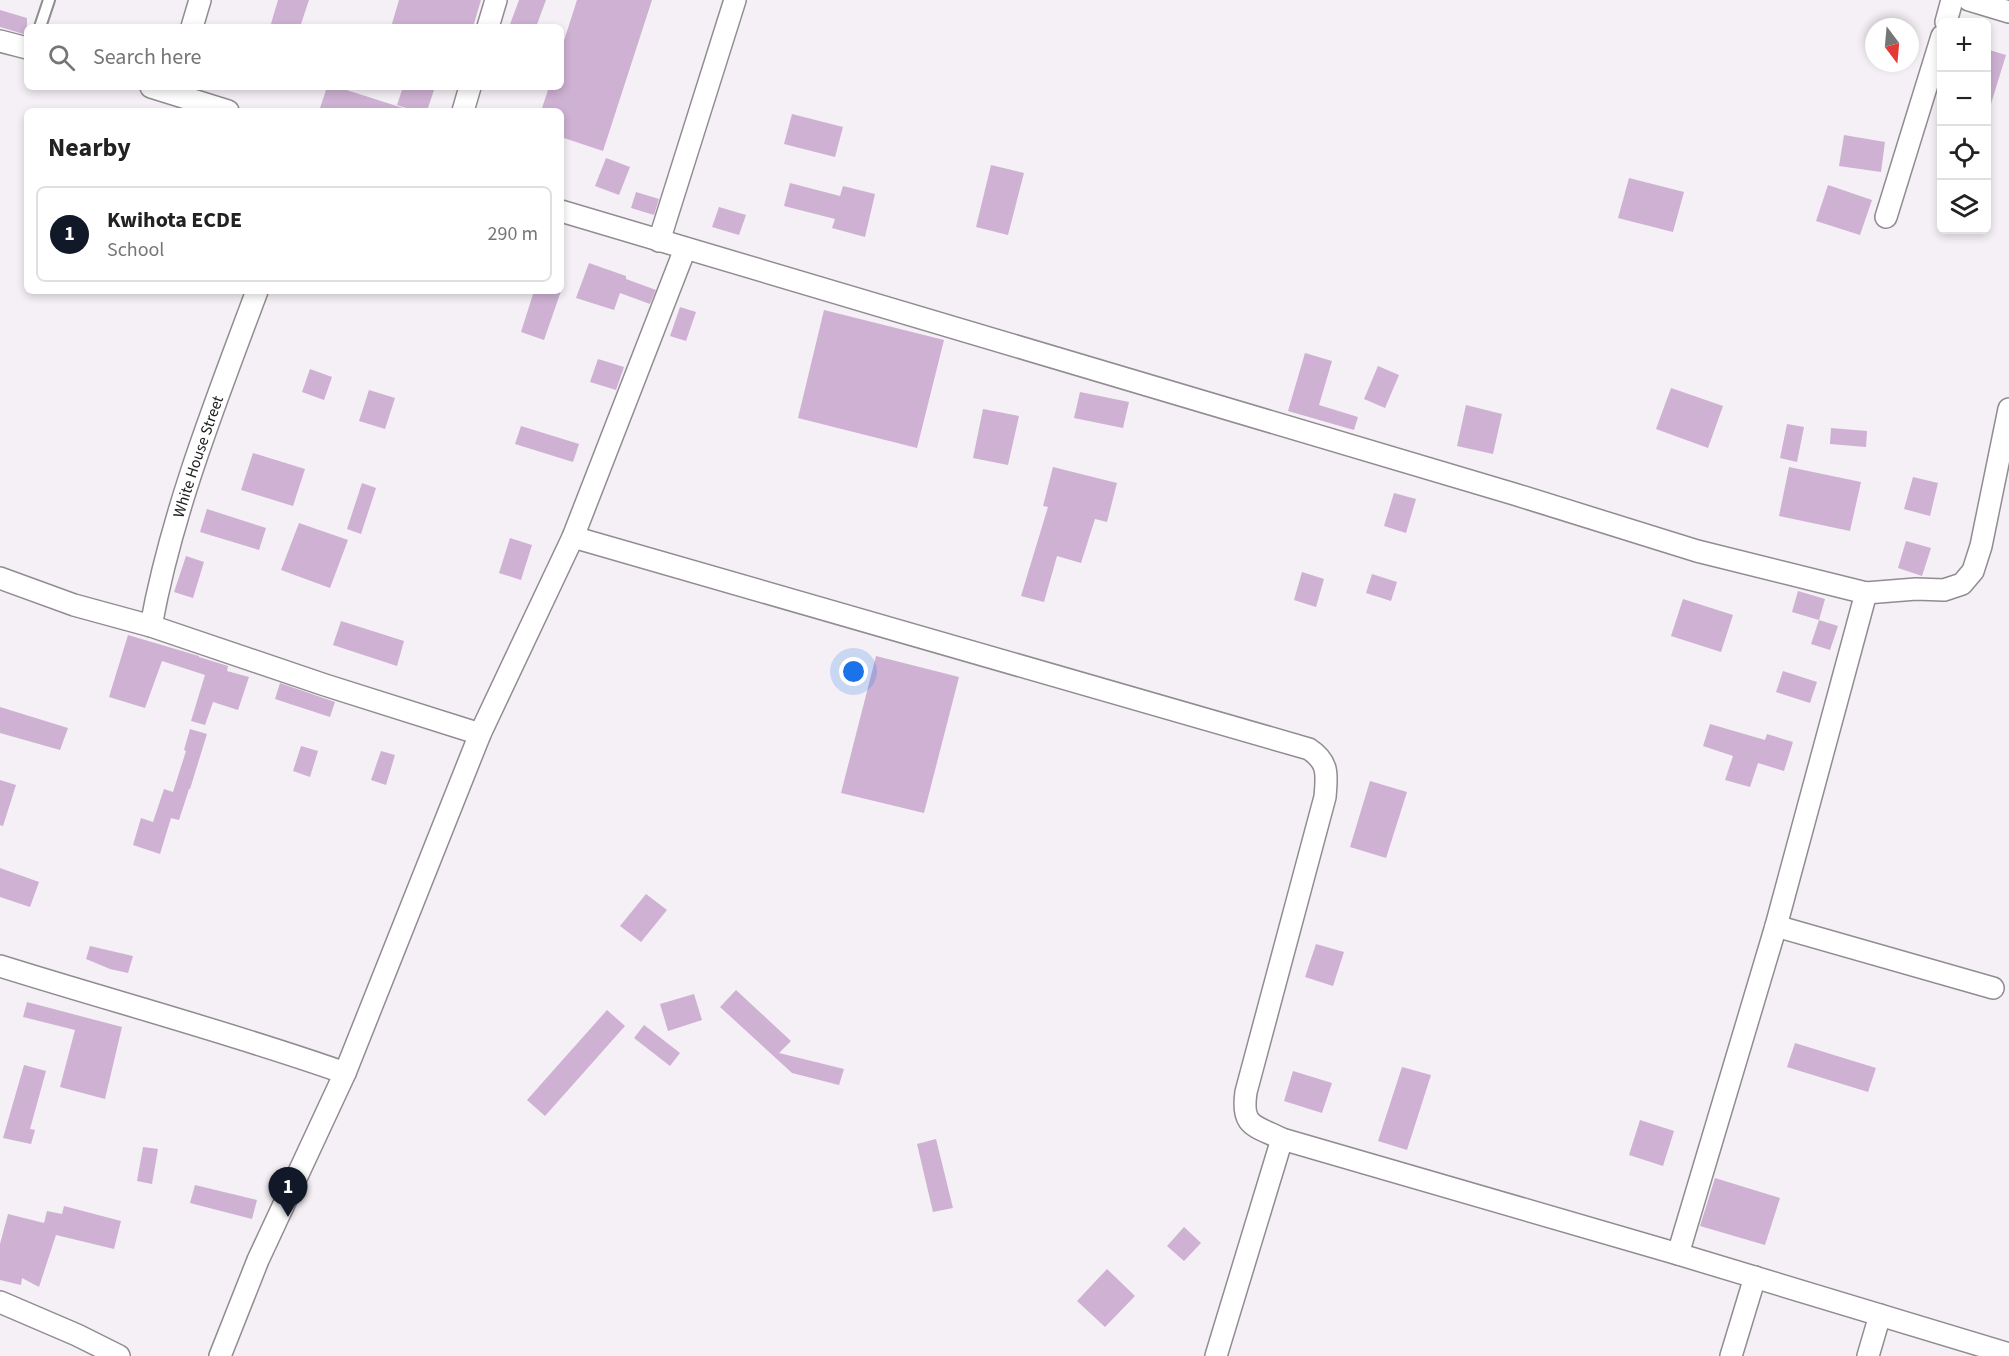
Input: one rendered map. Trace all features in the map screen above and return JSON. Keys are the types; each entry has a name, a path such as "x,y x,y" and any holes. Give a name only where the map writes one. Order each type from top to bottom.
{"street":[{"path":"193,24 200,0"},
{"path":"489,24 496,0"},
{"path":"659,241 735,0"},
{"path":"1947,18 1952,0"},
{"path":"1969,0 2009,12"},
{"path":"0,40 24,47"},
{"path":"1886,217 1937,49"},
{"path":"174,90 220,108"},
{"path":"465,108 469,90"},
{"path":"564,212 1514,494 1698,551 1866,593 1916,589 1944,590 1962,584 1973,571 1981,546 2009,409"},
{"path":"220,1356 258,1260 345,1073 480,734 573,537 685,249"},
{"name":"White House Street","path":"151,626 161,574 201,441 256,294"},
{"path":"573,537 1309,749 1319,756 1327,775 1325,796 1246,1092 1243,1109 1246,1119 1251,1124 1282,1139 1678,1254 2009,1354"},
{"path":"0,578 74,605 151,626 480,734"},
{"path":"1678,1254 1776,926 1866,593"},
{"path":"1776,926 1994,988"},
{"path":"0,966 292,1054 345,1073"},
{"path":"1216,1356 1282,1139"},
{"path":"1731,1356 1755,1277"},
{"path":"0,1302 119,1356"},
{"path":"1868,1356 1880,1315"}],"lane":[{"path":"41,24 49,0"}],"building":[{"path":"278,0 309,0 301,24 271,24"},
{"path":"399,0 481,0 474,24 392,24"},
{"path":"519,0 546,0 537,24 510,24"},
{"path":"577,0 652,0 603,151 564,138 564,108 542,108 548,90 564,90 564,41"},
{"path":"0,10 27,18 27,24 24,24 24,34 0,27"},
{"path":"1991,50 2006,55 1991,104"},
{"path":"326,90 346,90 403,108 320,108"},
{"path":"402,90 434,90 428,108 406,108 397,105"},
{"path":"792,114 843,127 835,157 784,144"},
{"path":"1844,135 1885,142 1881,172 1839,166"},
{"path":"606,158 630,167 619,195 595,186"},
{"path":"991,165 1024,173 1008,235 976,227"},
{"path":"1629,178 1684,192 1673,232 1618,218"},
{"path":"790,183 840,196 843,186 875,194 865,237 832,228 835,219 784,206"},
{"path":"1828,185 1872,200 1860,235 1816,221"},
{"path":"636,192 659,199 654,215 631,208"},
{"path":"719,207 746,215 739,235 712,227"},
{"path":"589,263 656,290 650,304 620,293 614,310 576,298"},
{"path":"533,294 560,294 544,340 521,332"},
{"path":"680,307 696,312 686,341 670,336"},
{"path":"824,310 944,340 917,448 798,418"},
{"path":"1305,353 1332,361 1319,405 1358,417 1354,430 1288,411"},
{"path":"598,359 624,367 616,390 590,382"},
{"path":"1378,366 1399,375 1385,408 1364,399"},
{"path":"310,369 332,377 324,400 302,392"},
{"path":"1671,388 1723,406 1708,448 1656,429"},
{"path":"369,390 395,398 385,429 359,421"},
{"path":"1080,392 1129,402 1123,428 1074,418"},
{"path":"1466,405 1502,414 1493,454 1457,446"},
{"path":"983,409 1019,416 1008,465 973,458"},
{"path":"1787,424 1804,427 1797,462 1780,458"},
{"path":"521,426 579,444 573,462 515,444"},
{"path":"1831,428 1867,431 1866,447 1830,444"},
{"path":"253,453 305,469 293,506 241,490"},
{"path":"1053,467 1117,483 1107,522 1095,519 1081,563 1057,556 1044,602 1021,596 1048,507 1043,506"},
{"path":"1789,467 1861,482 1850,531 1779,516"},
{"path":"1913,477 1938,483 1930,516 1904,509"},
{"path":"362,483 376,488 361,534 347,529"},
{"path":"1394,493 1416,499 1406,533 1384,526"},
{"path":"207,509 266,528 259,550 200,532"},
{"path":"299,523 348,540 330,588 281,570"},
{"path":"510,538 532,545 521,580 499,573"},
{"path":"1906,541 1931,548 1922,576 1898,568"},
{"path":"186,556 204,562 193,598 174,592"},
{"path":"1302,572 1324,579 1316,607 1294,600"},
{"path":"1372,574 1397,582 1391,601 1366,593"},
{"path":"1798,591 1825,599 1819,620 1792,612"},
{"path":"1683,599 1733,615 1721,652 1671,636"},
{"path":"1819,620 1838,626 1830,650 1811,644"},
{"path":"341,621 404,641 397,666 333,645"},
{"path":"128,635 228,666 227,671 249,677 238,710 213,702 205,725 191,721 205,675 162,661 145,708 109,697"},
{"path":"876,656 959,677 924,813 841,793"},
{"path":"1783,671 1817,682 1810,703 1776,692"},
{"path":"280,683 335,702 330,717 275,699"},
{"path":"0,707 68,728 60,750 0,733"},
{"path":"1710,724 1765,740 1767,734 1793,742 1784,771 1758,763 1750,787 1725,780 1733,756 1703,746"},
{"path":"190,729 207,734 179,820 171,818 160,854 133,845 141,818 153,822 164,789 173,792 186,751 184,750"},
{"path":"301,746 318,751 310,777 293,771"},
{"path":"381,751 395,755 386,785 371,780"},
{"path":"0,780 16,785 3,826 0,825"},
{"path":"1370,781 1407,792 1386,858 1350,847"},
{"path":"0,868 39,882 30,907 0,897"},
{"path":"646,894 667,910 641,942 620,926"},
{"path":"1316,944 1344,952 1333,986 1305,977"},
{"path":"90,946 133,956 128,973 110,969 86,959"},
{"path":"736,990 791,1041 779,1053 844,1069 839,1085 792,1073 720,1007"},
{"path":"694,994 702,1020 668,1031 660,1004"},
{"path":"27,1002 122,1027 105,1099 60,1087 75,1030 23,1017"},
{"path":"607,1010 625,1026 545,1116 527,1100"},
{"path":"644,1025 680,1053 670,1066 634,1038"},
{"path":"1795,1043 1876,1068 1868,1092 1787,1067"},
{"path":"24,1065 46,1071 30,1129 35,1130 31,1144 3,1138"},
{"path":"1402,1067 1431,1075 1407,1150 1378,1141"},
{"path":"1293,1071 1332,1083 1322,1113 1284,1101"},
{"path":"1640,1120 1674,1131 1663,1166 1629,1155"},
{"path":"936,1139 953,1208 933,1212 917,1144"},
{"path":"143,1147 158,1149 152,1184 137,1181"},
{"path":"1715,1178 1780,1198 1765,1245 1700,1226"},
{"path":"195,1185 257,1200 252,1219 190,1203"},
{"path":"64,1206 121,1221 114,1249 56,1235 39,1287 22,1278 21,1285 0,1280 0,1244 8,1214 44,1223 47,1211 62,1214"},
{"path":"1184,1227 1201,1243 1184,1261 1167,1246"},
{"path":"1107,1269 1135,1296 1105,1327 1077,1301"}],"place":[{"name":"Kwihota ECDE","path":"288,1217"}]}
